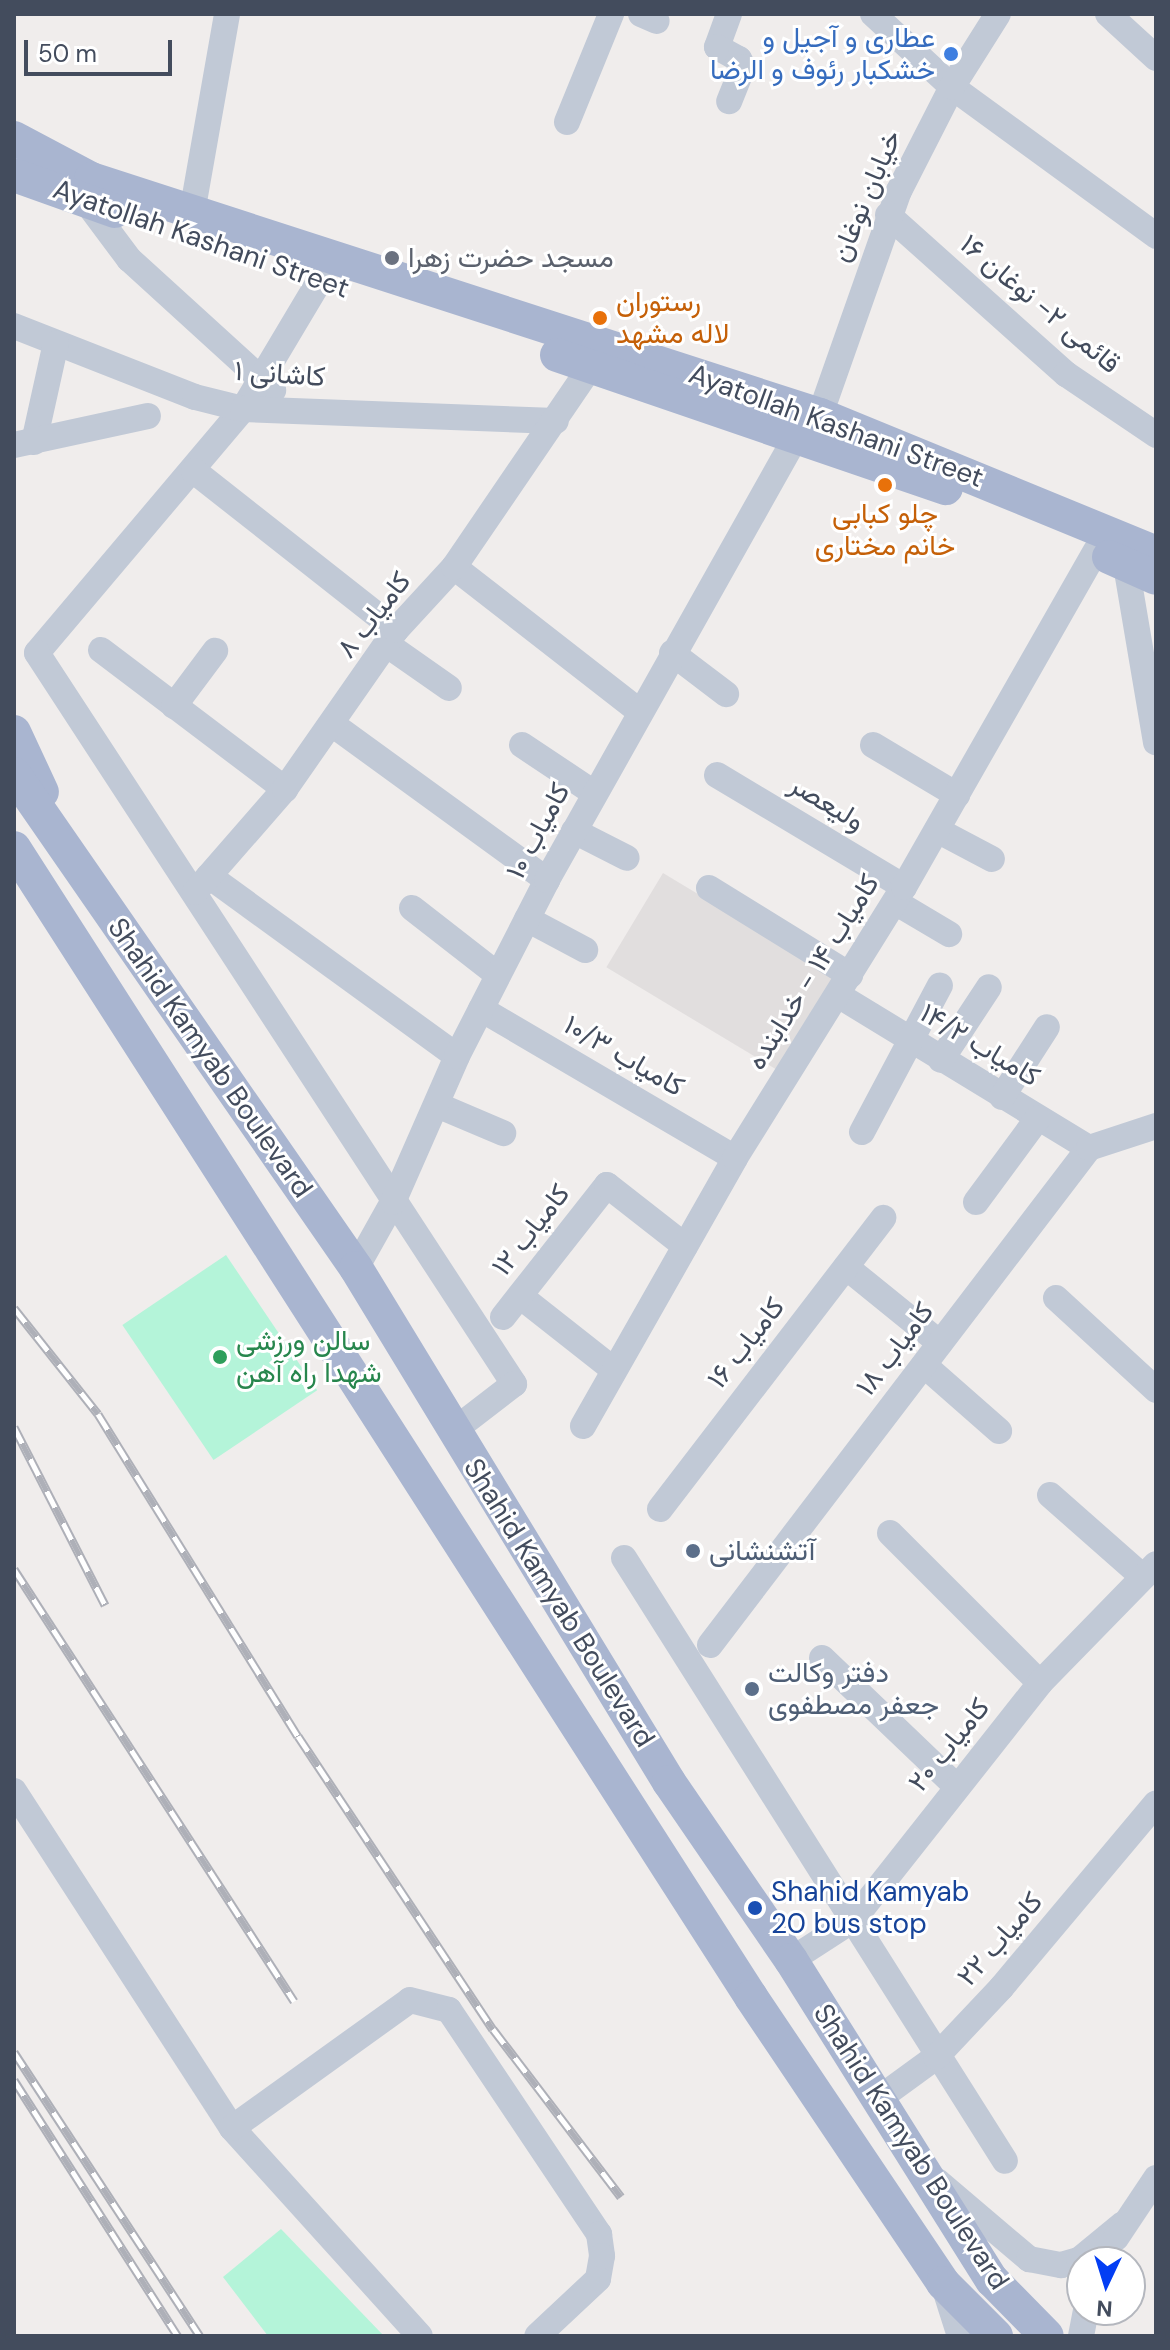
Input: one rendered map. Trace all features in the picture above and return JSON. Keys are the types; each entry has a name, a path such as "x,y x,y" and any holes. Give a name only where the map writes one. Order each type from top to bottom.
{"main road":[{"name":"Ayatollah Kashani Street","path":"14,138 91,179 808,425 904,471 1134,558"},
{"name":"Ayatollah Kashani Street","path":"14,175 320,280 591,366 808,425"},
{"path":"14,732 76,865"},
{"path":"14,774 76,865"},
{"path":"14,848 41,896"},
{"path":"14,860 41,896"},
{"name":"Shahid Kamyab Boulevard","path":"76,865 356,1268 669,1782 791,1960 914,2161 992,2280 1047,2336"},
{"name":"Shahid Kamyab Boulevard","path":"41,896 628,1806 943,2283 996,2336"},
{"path":"628,1806 669,1782"}],"street":[{"path":"192,213 227,14"},
{"path":"567,122 611,14"},
{"path":"729,14 717,47 739,59 743,67 729,101"},
{"path":"873,14 952,87 1156,236"},
{"name":"خیابان نوغان","path":"808,425 888,215 952,87 998,14"},
{"path":"1108,14 1156,58"},
{"path":"85,200 129,259 293,408"},
{"name":"قائمی ۲- نوغان ۱۶","path":"888,215 1066,374 1156,435"},
{"path":"320,280 243,409 194,471 37,653 202,884 393,1202 514,1384 453,1431"},
{"name":"کاشانی ۱","path":"14,326 195,397 243,409 293,408 556,421"},
{"path":"24,444 56,343"},
{"name":"کامیاب ۸","path":"202,884 285,789 392,638 454,567 591,366"},
{"path":"24,444 148,416"},
{"name":"کامیاب ۱۰","path":"356,1268 393,1202 457,1056 547,880 672,653 808,425"},
{"path":"194,471 449,688"},
{"path":"1134,558 1156,741"},
{"name":"کامیاب ۱۴ - خدابنده","path":"583,1426 735,1158 900,894 957,795 1134,558"},
{"path":"454,567 639,711"},
{"path":"101,650 285,789"},
{"path":"174,706 215,651"},
{"path":"672,653 726,694"},
{"path":"332,724 547,880"},
{"path":"522,745 594,793"},
{"path":"873,745 957,795"},
{"name":"ولیعصر","path":"717,775 900,894 949,934"},
{"path":"937,830 992,859"},
{"path":"574,831 627,858"},
{"path":"202,884 457,1056"},
{"name":"کامیاب ۱۴/۲","path":"709,888 844,985 909,1040 1089,1148"},
{"path":"412,908 498,975"},
{"path":"527,919 585,950"},
{"path":"862,1132 940,985"},
{"path":"941,1060 989,987"},
{"name":"کامیاب ۱۰/۳","path":"481,1009 735,1158"},
{"path":"1002,1097 1047,1027"},
{"path":"437,1105 503,1133"},
{"path":"976,1202 1038,1118"},
{"path":"1089,1148 1156,1126"},
{"name":"کامیاب ۱۸","path":"710,1645 1089,1148"},
{"name":"کامیاب ۱۲","path":"503,1317 607,1185 685,1246"},
{"name":"کامیاب ۱۶","path":"660,1509 883,1218"},
{"path":"846,1267 940,1343"},
{"path":"520,1296 614,1370"},
{"path":"1056,1298 1156,1390"},
{"path":"924,1365 999,1431"},
{"path":"1050,1495 1149,1570"},
{"path":"890,1533 1040,1683"},
{"path":"624,1558 936,2057 1005,2161"},
{"name":"کامیاب ۲۰","path":"791,1960 853,1920 1040,1683 1149,1570"},
{"path":"822,1658 956,1786"},
{"path":"14,1791 232,2128 420,2336"},
{"name":"کامیاب ۲۲","path":"877,2100 936,2057 1001,1988 1156,1803"},
{"path":"232,2128 410,2000 449,2010 599,2234 602,2256 598,2279 537,2336"},
{"path":"914,2161 1029,2259 1061,2265 1079,2260 1123,2224"},
{"path":"1112,2246 1123,2224 1156,2178"},
{"path":"941,2336 943,2283"},
{"path":"943,2283 960,2336"}],"shaded area":[{"path":"663,873 840,979 783,1073 606,967"}],"green space":[{"name":"سالن ورزشی شهدا راه آهن","path":"226,1255 317,1390 214,1460 122,1325"},
{"path":"281,2229 384,2336 268,2336 223,2277"}],"railway":[{"path":"14,1308 98,1414 298,1736 493,2029 621,2197"},
{"path":"14,1427 105,1605"},
{"path":"14,1569 294,2001"},
{"path":"14,2052 200,2336"},
{"path":"14,2080 178,2336"}],"place":[{"name":"عطاری و آجیل و خشکبار رئوف و الرضا","path":"951,54"},
{"name":"مسجد حضرت زهرا","path":"392,258"},
{"name":"رستوران لاله مشهد","path":"600,318"},
{"name":"چلو کبابی خانم مختاری","path":"885,485"},
{"name":"سالن ورزشی شهدا راه آهن","path":"220,1357"},
{"name":"آتشنشانی","path":"693,1551"},
{"name":"دفتر وکالت جعفر مصطفوی","path":"752,1689"},
{"name":"Shahid Kamyab 20 bus stop","path":"755,1908"}]}
